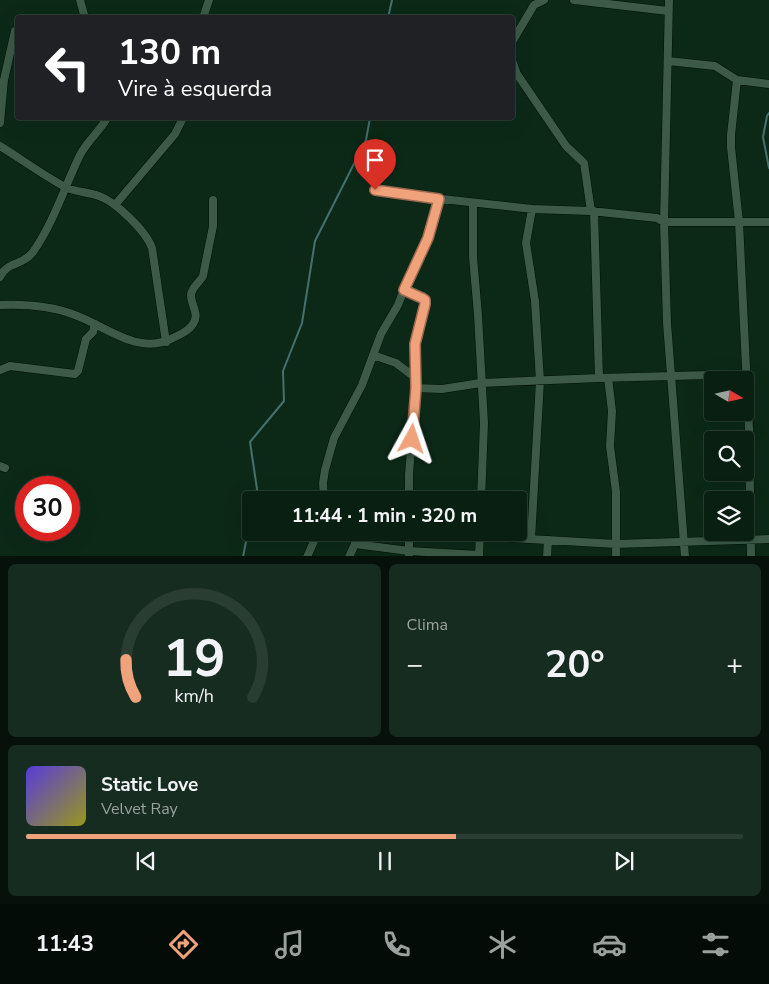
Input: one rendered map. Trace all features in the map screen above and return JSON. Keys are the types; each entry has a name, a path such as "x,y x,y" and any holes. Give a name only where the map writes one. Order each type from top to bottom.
{"street":[{"path":"80,0 84,15"},
{"path":"204,15 209,0"},
{"path":"515,37 534,5 544,0"},
{"path":"574,0 668,10"},
{"path":"669,0 664,222 667,323 685,556"},
{"path":"0,123 4,80 15,31"},
{"path":"668,61 715,66 737,80 769,84"},
{"path":"515,68 566,146 584,163 592,211 599,378"},
{"path":"737,80 731,147 739,222 746,371"},
{"path":"0,277 3,270 24,261 44,236 85,147 105,120"},
{"path":"115,205 174,134 182,120"},
{"path":"0,146 67,188 98,196 115,205 135,222 150,243 166,342"},
{"path":"375,190 532,209 592,211 657,218 664,222 769,222"},
{"path":"323,491 325,470 334,438 362,385 381,334 398,305 428,238 439,199"},
{"path":"0,305 19,304 46,308 74,315 130,341 157,344 166,342 189,330 194,323 196,316 191,296 192,290 203,276 212,226 213,200"},
{"path":"473,202 473,258 484,423 481,491"},
{"path":"531,539 540,381 535,300 526,243 532,209"},
{"path":"404,290 425,300 415,344 416,388 409,491"},
{"path":"0,370 10,366 75,374 78,370 86,338 93,332 95,324"},
{"path":"373,355 396,363 416,379"},
{"path":"416,388 442,389 481,383 704,375"},
{"path":"608,378 612,416 610,446 616,487 616,556"},
{"path":"749,421 750,491"},
{"path":"527,539 616,544 704,540"},
{"path":"754,539 769,539"},
{"path":"547,556 548,540"},
{"path":"307,556 314,541"},
{"path":"409,541 409,554"},
{"path":"349,556 355,544 409,554 479,556 480,541"},
{"path":"750,541 751,556"}],"waterway":[{"path":"389,15 392,0"},
{"path":"769,113 763,137 769,168"},
{"path":"257,491 250,442 284,401 283,371 302,323 315,241 366,140 370,120"},
{"path":"243,556 246,541"}],"route":[{"path":"375,190 439,199 428,238 404,290 425,300 415,344 416,388 412,439"}]}
